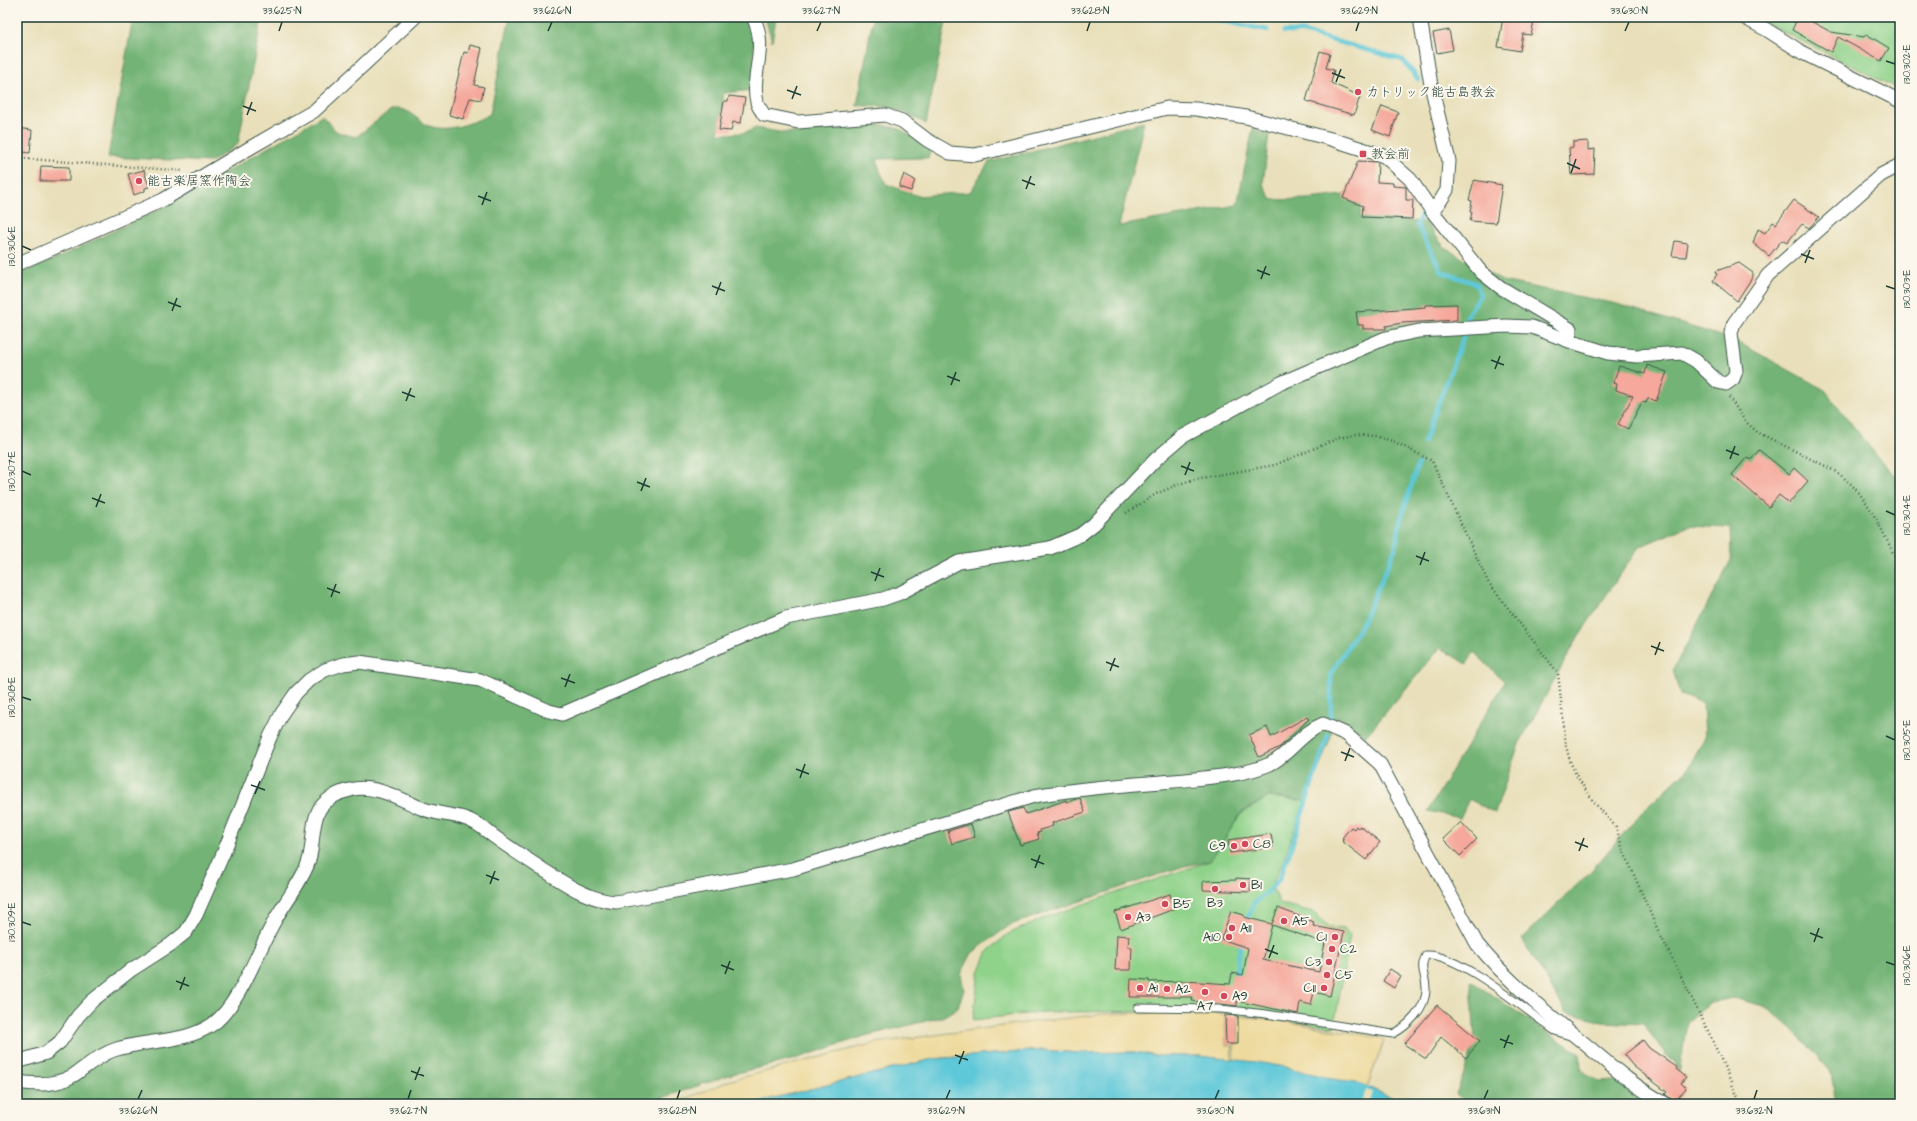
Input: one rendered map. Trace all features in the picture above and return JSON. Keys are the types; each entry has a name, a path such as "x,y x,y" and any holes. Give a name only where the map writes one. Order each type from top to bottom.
{"street":[{"path":"17,264 164,200 314,111 415,17"},
{"path":"753,17 758,26 761,48 756,88 757,103 764,115 779,120 798,122 885,115 902,121 927,140 950,153 975,155 1167,108 1196,109 1253,119 1331,139 1384,156 1410,179 1432,211 1481,272 1500,287 1570,329 1569,341"},
{"path":"1743,17 1767,30 1803,53 1900,101"},
{"path":"1421,24 1431,85 1449,161 1447,190 1432,211"},
{"path":"17,1062 46,1053 60,1042 78,1016 92,1001 131,970 170,945 186,932 199,908 270,737 282,713 296,693 309,680 325,670 343,664 359,662 480,680 549,711 562,714 786,618 883,599 900,593 959,562 1050,548 1080,535 1094,524 1156,459 1182,437 1281,383 1386,338 1419,331 1506,326 1532,327 1569,341 1616,353 1637,356 1682,353 1696,361 1718,382 1726,384 1733,379 1736,371 1731,333 1734,323 1768,275 1881,175 1900,166"},
{"path":"17,1082 36,1085 53,1084 72,1077 95,1060 114,1050 195,1033 213,1024 229,1009 275,920 308,864 313,845 316,817 320,808 337,794 350,789 363,788 376,790 424,810 469,820 478,824 514,851 577,891 604,901 616,902 793,869 1034,796 1065,791 1196,779 1250,770 1270,764 1288,752 1314,728 1323,724 1346,734 1380,764 1478,944 1490,960 1515,985 1576,1037 1642,1091 1666,1104"}],"lane":[{"path":"1138,1008 1221,1008 1393,1034 1410,1022 1421,1006 1426,992 1421,964 1426,954 1435,954 1474,972 1555,1031 1576,1037"}],"path":[{"path":"17,158 187,171"},
{"path":"1718,382 1745,421 1757,432 1843,475 1853,485 1865,500 1900,567"},
{"path":"1124,514 1156,494 1179,484 1195,479 1275,465 1339,438 1355,435 1375,436 1395,442 1432,461 1488,582 1558,673 1566,746 1570,761 1588,795 1616,827 1622,847 1655,924 1709,1033 1741,1104"}],"green space":[{"path":"133,17 262,17 238,144 211,162 108,157"},
{"path":"510,17 747,17 754,28 754,90 724,93 718,134 745,133 755,128 785,133 884,125 900,129 931,148 928,158 877,159 880,171 886,184 918,196 970,192 989,162 1144,122 1119,226 1237,205 1253,128 1269,134 1263,184 1272,200 1308,199 1362,193 1360,218 1425,222 1445,248 1502,281 1617,304 1734,340 1825,390 1879,459 1900,481 1900,1104 1836,1104 1831,1072 1798,1034 1764,1006 1733,998 1709,1003 1687,1022 1679,1075 1675,1062 1668,1057 1643,1024 1602,1022 1566,1012 1522,939 1591,871 1643,811 1687,770 1705,737 1703,703 1680,695 1673,670 1731,560 1730,528 1688,526 1639,547 1578,637 1519,744 1495,813 1469,799 1460,818 1428,811 1505,682 1474,652 1467,664 1440,648 1366,736 1338,717 1305,801 1269,796 1241,813 1210,861 1184,866 1010,925 972,953 961,974 964,990 957,1009 942,1017 865,1036 792,1060 732,1074 645,1104 17,1104 17,275 58,258 178,200 322,116 337,132 356,137 391,110 396,109 401,109 410,113 427,125 442,128 451,128 468,124 490,114"},
{"path":"765,17 776,17 772,41"},
{"path":"873,17 947,17 926,124 901,111 886,107 857,106"},
{"path":"1754,17 1900,17 1900,90"},
{"path":"1269,797 1305,801 1282,864 1271,886 1281,904 1314,912 1329,927 1344,929 1350,935 1334,1027 1236,1013 1207,1011 1043,1012 973,1020 979,972 988,951 1008,934 1049,916 1210,861 1241,814"},
{"path":"1471,981 1580,1054 1581,1070 1598,1082 1619,1081 1650,1104 1469,1104 1456,1094 1475,1043"}],"sand":[{"path":"1191,1011 1212,1012 1225,1016 1226,1045 1232,1045 1233,1061 1199,1056 1158,1056 1134,1052 1078,1053 1043,1050 933,1059 750,1104 672,1104 732,1080 875,1043 1105,1014"},
{"path":"1238,1016 1278,1020 1382,1038 1384,1041 1367,1087 1272,1065 1235,1061 1234,1044 1239,1044"}],"water":[{"path":"1043,1050 1078,1053 1134,1052 1158,1056 1199,1056 1256,1062 1286,1067 1332,1079 1356,1082 1407,1104 750,1104 933,1059"}],"pier":[{"path":"1366,1090 1372,1092 1368,1104 1361,1104"}],"building":[{"path":"1503,17 1535,17 1531,35 1523,34 1520,51 1498,47"},
{"path":"1798,17 1803,17 1831,32 1864,37 1866,34 1889,48 1881,61 1838,37 1831,52 1792,30"},
{"path":"1449,30 1453,50 1437,53 1433,33"},
{"path":"470,45 482,48 474,85 484,87 481,100 470,98 463,119 449,115 464,52 468,53"},
{"path":"1320,51 1330,54 1326,68 1334,70 1331,83 1360,96 1354,115 1306,101"},
{"path":"729,96 745,98 741,123 733,122 731,131 719,130 724,101 728,101"},
{"path":"1382,106 1398,112 1390,137 1372,130"},
{"path":"17,128 32,130 30,153 17,151"},
{"path":"1588,141 1588,150 1595,149 1594,174 1571,175 1569,148 1573,147 1573,142"},
{"path":"1358,161 1378,162 1377,182 1393,183 1393,186 1406,187 1406,200 1413,200 1412,219 1362,217 1363,206 1343,198"},
{"path":"41,166 69,167 69,181 40,181"},
{"name":"能古楽居窯作陶会","path":"144,170 149,187 145,188 145,191 134,195 128,174"},
{"path":"904,174 915,180 911,191 899,187"},
{"path":"1474,180 1502,185 1496,223 1470,221 1472,201 1469,200"},
{"path":"1794,200 1819,217 1809,228 1802,224 1787,243 1782,240 1769,256 1753,243 1758,229 1765,233 1773,222 1776,224"},
{"path":"1675,241 1688,243 1686,257 1672,256"},
{"path":"1739,263 1753,273 1753,276 1737,301 1713,281 1717,274 1716,271"},
{"path":"1457,304 1457,320 1402,323 1386,326 1386,329 1363,329 1363,325 1358,325 1356,312 1425,307 1425,305"},
{"path":"1647,365 1667,372 1656,401 1648,398 1646,403 1642,402 1628,429 1618,424 1633,396 1616,390 1617,384 1613,383 1619,366 1645,374"},
{"path":"1759,450 1789,474 1794,468 1808,481 1789,503 1779,495 1769,507 1732,475 1747,457 1751,460"},
{"path":"1307,717 1309,719 1280,747 1259,757 1249,735 1267,727 1271,737"},
{"path":"1080,798 1085,812 1052,823 1053,826 1040,830 1041,832 1037,833 1039,839 1020,845 1008,812 1023,808 1026,814 1066,800 1066,802"},
{"path":"1461,822 1477,839 1460,856 1443,839"},
{"path":"971,824 975,837 952,844 948,831"},
{"path":"1356,826 1358,828 1360,826 1380,842 1366,860 1342,841 1344,839 1342,838 1351,827 1354,829"},
{"path":"1271,834 1273,847 1230,853 1228,840"},
{"path":"1236,878 1251,879 1250,892 1203,890 1203,881 1236,880"},
{"path":"1170,894 1174,909 1121,929 1115,912"},
{"path":"1278,908 1314,922 1313,926 1344,932 1330,996 1314,992 1311,1005 1300,1002 1298,1014 1237,1001 1237,1006 1192,1001 1193,997 1130,997 1131,979 1149,980 1149,982 1185,981 1230,984 1232,973 1243,975 1248,948 1221,939 1231,911 1244,915 1244,917 1272,924","holes":["1272,925 1325,943 1319,972 1263,960"]},
{"path":"1117,935 1129,936 1128,947 1132,947 1131,970 1115,970"},
{"path":"1390,969 1401,976 1394,988 1383,981"},
{"path":"1437,1005 1480,1041 1466,1058 1441,1037 1426,1059 1404,1044"},
{"path":"1225,1015 1238,1016 1238,1044 1226,1044"},
{"path":"1643,1040 1649,1048 1677,1067 1676,1069 1686,1077 1681,1083 1686,1088 1675,1102 1665,1094 1667,1092 1633,1066 1624,1055"}],"waterway":[{"path":"1201,17 1268,30"},
{"path":"1284,32 1303,32 1403,60 1419,80"},
{"path":"1421,215 1417,225 1442,272 1477,284 1480,295 1465,322"},
{"path":"1424,442 1464,335"},
{"path":"1331,719 1331,674 1363,622 1395,549 1401,519 1418,464"},
{"path":"1246,923 1253,904 1269,891 1279,879 1290,851 1328,735"},
{"path":"1235,980 1241,940"}],"place":[{"name":"カトリック能古島教会","path":"1358,92"},
{"name":"教会前","path":"1363,154"},
{"name":"能古楽居窯作陶会","path":"139,181"},
{"name":"C8","path":"1245,844"},
{"name":"C9","path":"1234,846"},
{"name":"B1","path":"1243,885"},
{"name":"B3","path":"1215,889"},
{"name":"B5","path":"1165,904"},
{"name":"A3","path":"1128,917"},
{"name":"A5","path":"1284,921"},
{"name":"A11","path":"1232,928"},
{"name":"A10","path":"1229,937"},
{"name":"C1","path":"1335,937"},
{"name":"C2","path":"1332,949"},
{"name":"C3","path":"1329,962"},
{"name":"C5","path":"1327,975"},
{"name":"A1","path":"1140,988"},
{"name":"C11","path":"1324,988"},
{"name":"A2","path":"1167,989"},
{"name":"A7","path":"1205,992"},
{"name":"A9","path":"1224,996"}]}
